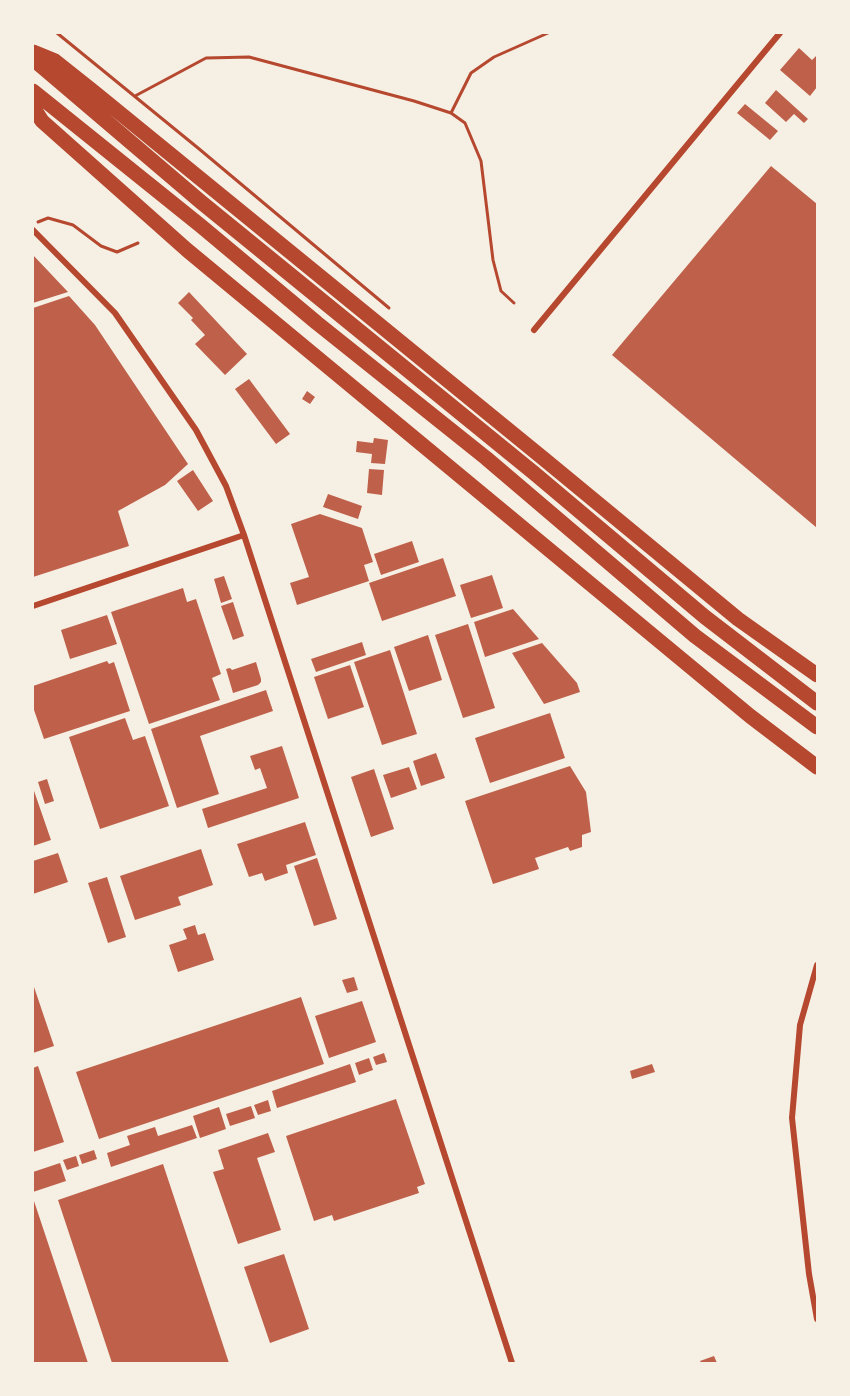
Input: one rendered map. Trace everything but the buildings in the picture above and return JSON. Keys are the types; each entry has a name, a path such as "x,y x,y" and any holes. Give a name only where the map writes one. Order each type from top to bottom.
{"highway":[{"path":"33,52 55,62 94,92 738,619 817,675"},
{"path":"33,59 211,210 534,473 705,617 817,703"},
{"path":"33,91 486,458 695,636 817,727"},
{"path":"33,107 42,121 187,250 731,701 817,768"}],"street":[{"path":"534,330 780,33"},
{"path":"33,230 115,313 196,430 226,486 244,535 512,1363"},
{"path":"33,606 244,535"},
{"path":"817,965 800,1025 792,1118 809,1274 817,1318"}],"path":[{"path":"57,33 389,308"},
{"path":"451,113 471,73 494,57 548,33"},
{"path":"135,96 206,58 249,57 451,113 465,123 481,160 493,260 501,291 514,303"},
{"path":"198,148 199,156"},
{"path":"33,224 48,218 73,225 101,246 117,252 138,243"}]}
